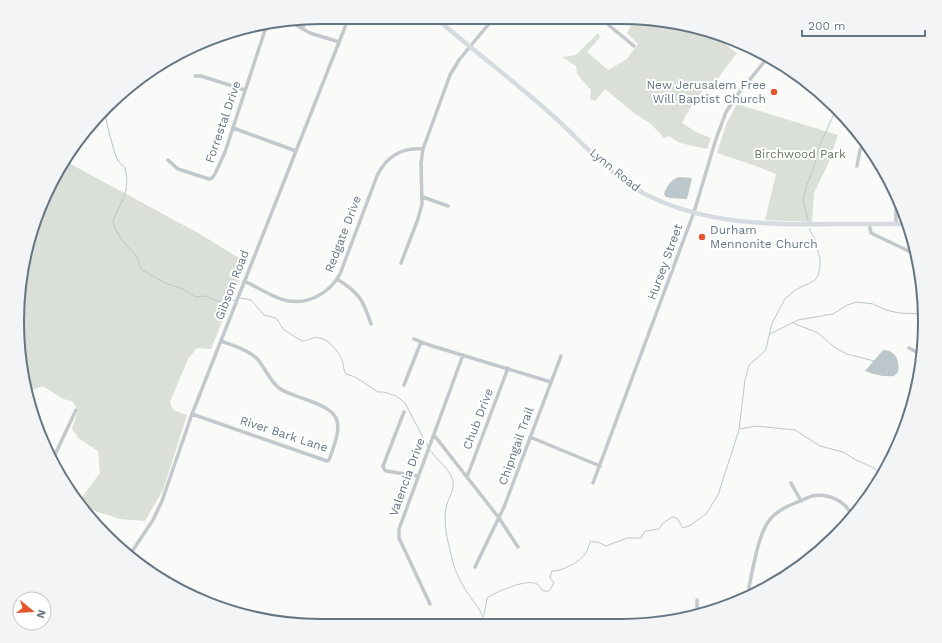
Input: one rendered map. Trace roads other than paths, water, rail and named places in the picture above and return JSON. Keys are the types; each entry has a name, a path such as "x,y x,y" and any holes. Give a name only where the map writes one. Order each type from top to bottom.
{"street":[{"name":"Gibson Road","path":"132,551 157,513 167,489 192,414 346,24"},
{"name":"Lynn Road","path":"443,24 544,108 609,169 625,182 653,198 694,212 726,219 776,225 901,224"},
{"path":"401,263 420,213 423,197 421,164 423,149 452,70 489,24"},
{"path":"607,24 634,46"},
{"path":"302,29 304,25"},
{"path":"296,26 310,33 339,42"},
{"name":"Forrestal Drive","path":"168,160 178,169 209,179 212,178 233,128 264,30"},
{"name":"Hursey Street","path":"593,484 694,212 716,139 726,112 738,94 764,62"},
{"path":"195,76 201,76 245,90"},
{"path":"233,128 296,151"},
{"path":"857,166 862,147"},
{"name":"Redgate Drive","path":"244,281 283,300 297,302 310,300 324,294 337,279 380,170 388,160 398,152 410,149 423,149"},
{"path":"423,197 448,206"},
{"path":"896,211 896,224"},
{"path":"869,224 870,233 909,251"},
{"path":"337,279 351,288 361,298 371,324"},
{"path":"414,339 551,382"},
{"name":"River Bark Lane","path":"192,414 327,461 329,460 338,433 337,422 330,411 321,405 282,390 252,354 221,341"},
{"path":"404,385 421,342"},
{"path":"909,348 916,352"},
{"name":"Valencia Drive","path":"430,604 398,534 463,355"},
{"name":"Chipngail Trail","path":"475,567 504,508 561,356"},
{"name":"Chub Drive","path":"467,477 508,368"},
{"path":"55,454 76,410"},
{"path":"404,412 383,466 386,470 418,476"},
{"path":"434,435 499,518 518,547"},
{"path":"530,437 600,466"},
{"path":"791,483 801,501"},
{"path":"749,589 763,530 769,520 780,510 813,496 830,496 844,504 850,511"},
{"path":"697,600 697,609"}],"waterway":[{"path":"808,220 803,201 806,187 813,170 819,147 834,114"},
{"path":"106,116 114,151 118,161 125,168 127,178 124,197 113,220 114,226 121,239 137,257 141,269 165,283 183,289 195,297 207,296 217,301 226,303 235,300"},
{"path":"484,615 487,598 512,586 532,583 537,584 543,591 549,591 554,583 550,578 552,571 570,566 583,557 590,542 598,542 606,546 627,538 641,538 645,531 659,529 663,523 672,517 677,518 683,528 691,525 706,514 718,495 739,430 745,380 749,365 766,349 772,323 785,299 795,290 814,281 818,276 820,259 814,237 809,229"},
{"path":"240,298 251,300 264,315 276,318 284,330 302,341 313,338 327,341 341,357 346,374 355,377 378,392 384,392 396,396 405,403 428,447"},
{"path":"770,334 798,320 833,314 847,305 857,302 873,304 886,310 899,313 918,314"},
{"path":"793,323 818,333 834,347 847,354 874,361"},
{"path":"740,429 756,426 795,430 820,446 843,452 874,468 877,472"},
{"path":"430,450 453,480 453,487 447,504 445,518 446,532 457,574 480,610 483,619"}],"place":[{"name":"New Jerusalem Free Will Baptist Church","path":"774,92"},
{"name":"Durham Mennonite Church","path":"702,237"}],"park label":[{"name":"Birchwood Park","path":"800,154"}]}
